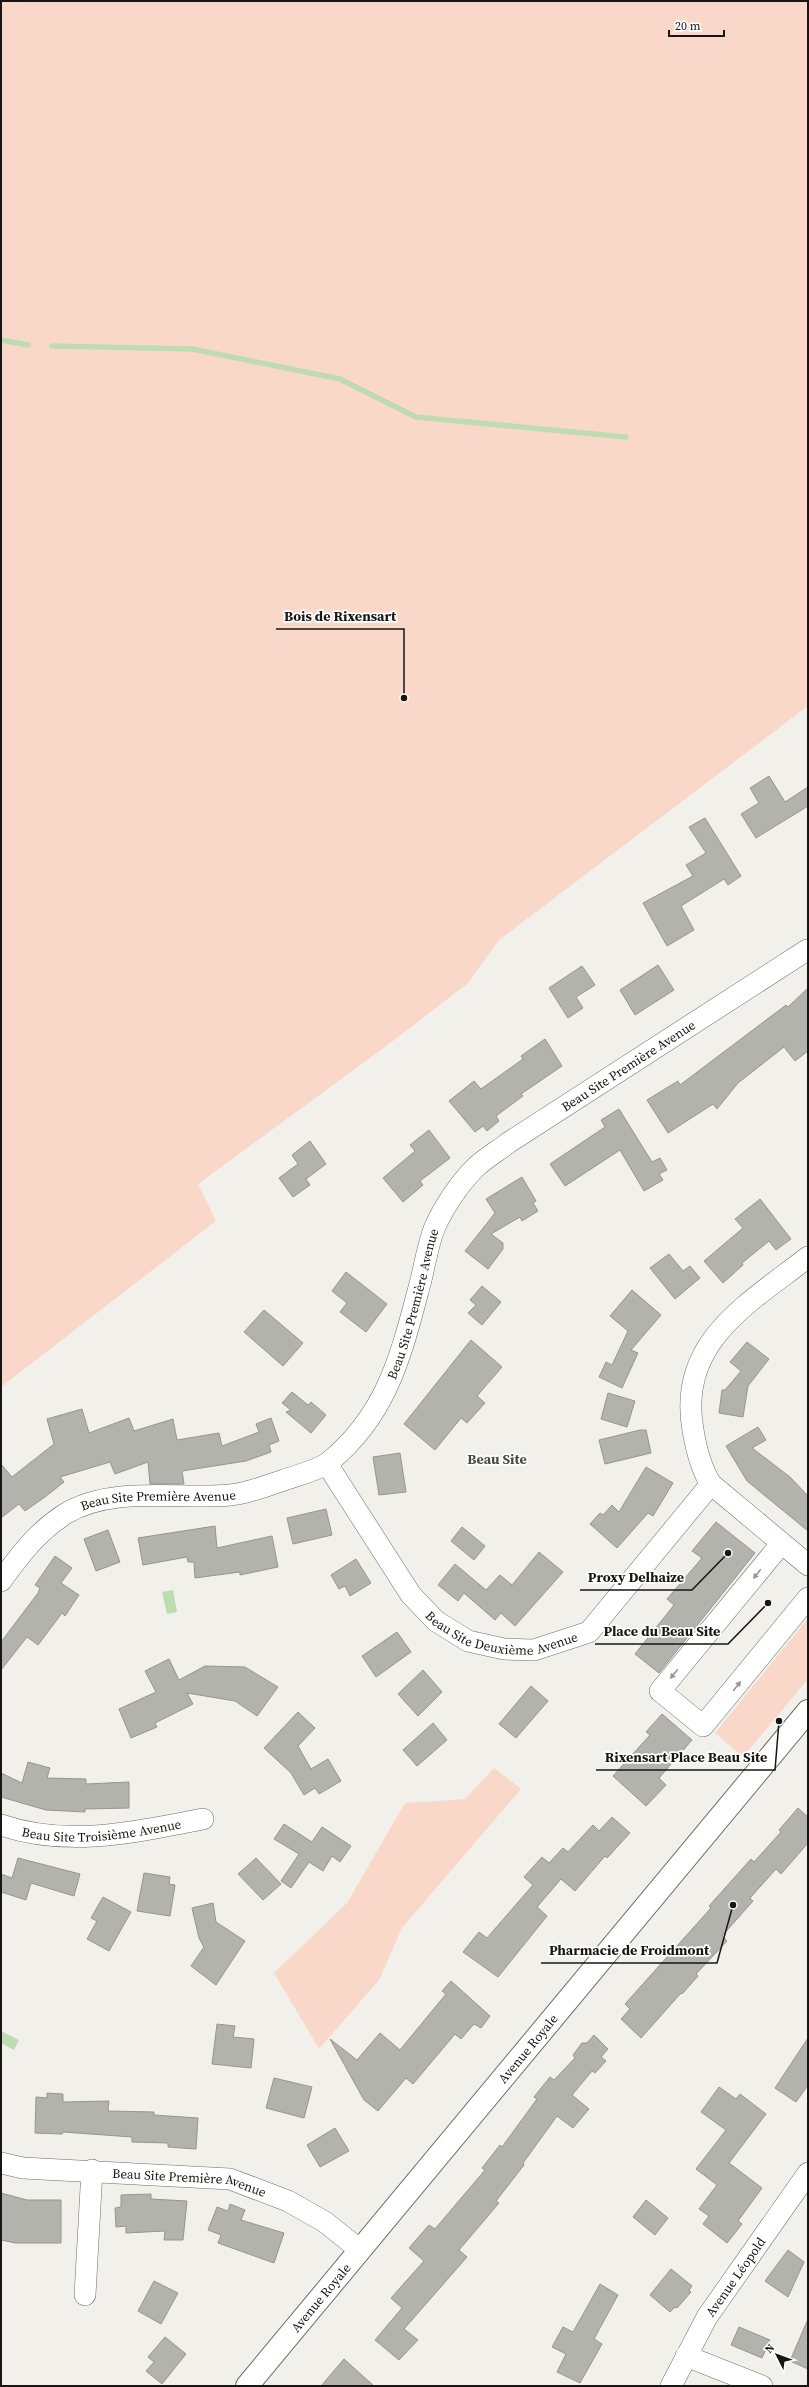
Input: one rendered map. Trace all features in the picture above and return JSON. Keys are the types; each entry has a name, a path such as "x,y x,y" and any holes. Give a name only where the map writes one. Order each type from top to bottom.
{"street":[{"name":"Beau Site Première Avenue","path":"1,1581 25,1548 39,1534 66,1513 102,1500 143,1496 230,1495 250,1492 327,1464 348,1444 374,1413 390,1381 404,1344 434,1230 450,1199 476,1167 508,1143 808,946"},
{"path":"808,1257 732,1317 718,1330 702,1354 693,1378 690,1412 695,1442 706,1476 712,1484 781,1544 808,1565"},
{"name":"Beau Site Deuxième Avenue","path":"327,1464 411,1595 436,1621 468,1641 512,1649 534,1650 589,1632 712,1484"},
{"path":"781,1544 660,1692 703,1726 808,1598"},
{"name":"Avenue Royale","path":"247,2386 808,1711"},
{"name":"Beau Site Troisième Avenue","path":"1,1825 26,1834 72,1837 108,1837 203,1819"},
{"name":"Beau Site Première Avenue","path":"1,2163 23,2168 92,2170 230,2178 288,2201 325,2222 360,2250"},
{"path":"85,2295 92,2170"},
{"name":"Avenue Léopold","path":"671,2386 706,2317 808,2174"},
{"path":"686,2356 762,2386"}],"shaded area":[{"path":"1,1 808,1 808,706 499,940 468,983 393,1041 198,1184 216,1221 1,1387"},
{"path":"173,1590 177,1612 167,1614 162,1592"},
{"path":"808,1618 808,1679 743,1757 715,1733"},
{"path":"494,1768 521,1789 402,1928 379,1980 319,2049 274,1973 347,1903 405,1803 465,1799"},
{"path":"1,2031 19,2040 14,2050 1,2043"}],"building":[{"path":"769,776 785,802 808,787 808,806 756,838 741,814 759,803 750,788"},
{"path":"705,818 741,876 728,885 724,879 681,906 694,930 667,946 643,903 693,876 686,865 706,853 689,827"},
{"path":"658,965 674,990 635,1015 620,990"},
{"path":"582,966 595,985 576,997 583,1008 568,1018 549,988"},
{"path":"808,988 808,1051 795,1061 784,1047 738,1083 717,1109 713,1104 668,1133 647,1100 678,1081 680,1085 786,1005 788,1007"},
{"path":"545,1039 562,1066 521,1094 523,1096 496,1116 499,1121 487,1131 483,1126 475,1132 449,1101 474,1081 481,1089 523,1059 521,1056"},
{"path":"619,1109 652,1162 660,1158 667,1170 659,1174 663,1180 644,1191 620,1150 565,1186 550,1164 605,1127 601,1120"},
{"path":"429,1130 450,1158 420,1181 423,1185 403,1202 383,1178 415,1151 410,1145"},
{"path":"310,1141 326,1164 306,1179 310,1185 293,1197 279,1178 298,1164 292,1155"},
{"path":"522,1177 536,1201 533,1203 538,1211 522,1221 520,1217 491,1234 503,1243 503,1249 488,1269 465,1251 495,1213 486,1199"},
{"path":"760,1199 791,1239 776,1250 769,1241 742,1263 743,1265 723,1283 704,1261 743,1228 735,1219"},
{"path":"669,1254 683,1271 690,1266 700,1278 675,1299 650,1268"},
{"path":"346,1272 387,1304 366,1332 340,1312 347,1303 332,1291"},
{"path":"482,1286 501,1302 482,1325 468,1313 476,1305 470,1300"},
{"path":"632,1290 661,1315 631,1350 638,1353 622,1388 599,1377 606,1362 612,1365 628,1331 610,1316"},
{"path":"264,1310 303,1343 283,1366 244,1332"},
{"path":"471,1340 502,1367 477,1396 485,1403 467,1423 461,1418 435,1450 404,1424"},
{"path":"747,1342 769,1359 748,1386 743,1417 719,1413 722,1390 725,1390 741,1371 730,1362"},
{"path":"292,1392 308,1405 311,1402 326,1415 311,1433 286,1412 291,1410 282,1403"},
{"path":"608,1393 635,1401 627,1427 601,1419"},
{"path":"82,1409 89,1433 129,1418 134,1431 173,1419 177,1440 219,1433 222,1446 259,1432 256,1424 271,1418 279,1441 269,1445 271,1452 246,1461 182,1471 184,1484 150,1484 148,1462 115,1474 110,1462 60,1477 64,1482 25,1511 19,1504 1,1518 1,1464 12,1477 54,1444 47,1419"},
{"path":"758,1427 766,1440 752,1448 790,1477 808,1496 808,1531 747,1481 726,1446"},
{"path":"640,1430 646,1430 651,1453 605,1464 599,1440"},
{"path":"400,1453 406,1492 379,1495 373,1457"},
{"path":"646,1467 673,1483 653,1516 648,1513 617,1548 590,1524 600,1513 603,1515 612,1505 619,1512"},
{"path":"326,1509 332,1535 293,1544 287,1518"},
{"path":"716,1522 755,1553 659,1673 635,1654 674,1605 667,1599 702,1558 692,1551"},
{"path":"215,1526 217,1548 272,1536 278,1567 240,1575 240,1572 195,1578 194,1562 188,1562 187,1557 143,1565 138,1538"},
{"path":"462,1527 485,1546 474,1560 451,1541"},
{"path":"108,1530 120,1562 96,1571 84,1539"},
{"path":"539,1552 563,1572 515,1626 501,1613 495,1620 464,1593 458,1601 438,1585 455,1564 486,1590 500,1575 512,1585"},
{"path":"55,1556 72,1568 61,1583 79,1595 65,1616 62,1613 38,1645 27,1637 1,1670 1,1642 38,1593 40,1588 35,1585"},
{"path":"356,1559 371,1583 350,1596 345,1586 339,1589 331,1575"},
{"path":"397,1632 411,1652 376,1677 362,1656"},
{"path":"169,1659 179,1680 205,1666 245,1667 278,1687 257,1716 235,1701 187,1693 193,1704 155,1723 157,1727 131,1738 119,1709 156,1692 145,1671"},
{"path":"423,1670 442,1692 418,1716 398,1694"},
{"path":"531,1686 548,1701 516,1738 499,1724"},
{"path":"298,1712 315,1728 298,1746 311,1769 328,1759 341,1781 319,1794 315,1788 304,1795 291,1773 264,1748"},
{"path":"662,1714 692,1740 659,1778 666,1785 646,1806 613,1776 650,1735 646,1732"},
{"path":"433,1723 447,1740 417,1766 403,1750"},
{"path":"28,1762 50,1768 47,1778 86,1779 86,1784 129,1782 129,1808 85,1809 85,1812 46,1810 1,1797 1,1773 22,1783"},
{"path":"798,1808 808,1817 808,1843 781,1874 776,1869 750,1898 753,1901 722,1936 727,1941 696,1974 698,1976 641,2038 621,2019 630,2009 625,2004 711,1908 709,1906 751,1859 754,1862 781,1832 779,1830"},
{"path":"612,1817 630,1833 607,1858 605,1856 575,1891 561,1879 537,1907 547,1916 498,1977 463,1952 479,1932 487,1938 533,1885 524,1877 542,1857 549,1863 563,1848 568,1852 593,1825 599,1831"},
{"path":"284,1824 312,1842 322,1827 351,1846 340,1862 332,1856 323,1871 309,1862 291,1888 281,1881 299,1854 274,1839"},
{"path":"18,1858 80,1874 74,1896 31,1883 26,1900 1,1892 1,1874 12,1878"},
{"path":"256,1858 281,1884 263,1900 238,1874"},
{"path":"144,1873 170,1877 169,1884 175,1885 170,1916 137,1911"},
{"path":"103,1897 131,1912 109,1951 87,1939 97,1921 91,1918"},
{"path":"213,1903 216,1922 245,1941 216,1985 191,1966 204,1947 199,1938 192,1908"},
{"path":"451,1981 490,2016 481,2028 474,2024 461,2039 455,2034 413,2084 406,2078 378,2111 364,2100 330,2039 357,2060 380,2033 400,2050 446,1994 442,1991"},
{"path":"217,2024 235,2026 233,2037 254,2039 251,2068 212,2064"},
{"path":"594,2035 608,2049 601,2057 606,2061 595,2073 592,2071 572,2095 589,2109 573,2128 557,2116 523,2163 524,2165 496,2201 499,2203 459,2250 467,2257 404,2329 418,2340 399,2360 375,2340 402,2308 391,2298 424,2261 409,2248 429,2225 435,2229 485,2170 482,2168 500,2145 502,2147 537,2099 534,2097 550,2077 554,2080 575,2058 573,2055 582,2043 587,2043"},
{"path":"808,2038 808,2085 796,2102 775,2088"},
{"path":"274,2078 312,2087 304,2118 266,2108"},
{"path":"719,2087 736,2099 740,2094 766,2114 729,2163 762,2188 738,2221 742,2224 727,2243 703,2224 709,2216 699,2209 717,2185 696,2169 726,2130 701,2112"},
{"path":"47,2093 63,2094 63,2102 109,2101 108,2111 154,2112 154,2115 198,2118 196,2149 168,2147 168,2143 132,2142 132,2137 63,2132 62,2134 35,2133 36,2097 47,2098"},
{"path":"335,2128 349,2151 320,2167 307,2145"},
{"path":"1,2193 27,2200 61,2200 61,2243 15,2243 1,2240"},
{"path":"151,2194 151,2199 187,2201 183,2240 164,2240 165,2231 126,2233 126,2226 116,2227 115,2208 121,2207 121,2195"},
{"path":"646,2200 668,2218 655,2235 633,2217"},
{"path":"230,2204 245,2210 241,2220 284,2233 274,2263 218,2243 221,2235 208,2230 217,2207 228,2211"},
{"path":"788,2250 804,2262 788,2297 765,2281"},
{"path":"671,2269 692,2286 689,2290 691,2292 677,2308 675,2307 670,2312 650,2295"},
{"path":"154,2281 178,2293 161,2324 138,2311"},
{"path":"600,2284 618,2295 594,2339 602,2344 580,2383 557,2372 566,2354 552,2347 563,2327 573,2332"},
{"path":"808,2319 808,2369 790,2361"},
{"path":"739,2327 770,2340 762,2358 731,2345"},
{"path":"165,2337 186,2354 162,2384 146,2371 154,2362 148,2357"},
{"path":"344,2359 374,2386 321,2386"}],"waterway":[{"path":"1,340 28,345"},
{"path":"52,346 192,349 340,379 416,417 626,437"}],"place":[{"name":"Bois de Rixensart","path":"404,698"},
{"name":"Proxy Delhaize","path":"728,1553"},
{"name":"Place du Beau Site","path":"768,1603"},
{"name":"Rixensart Place Beau Site","path":"779,1721"},
{"name":"Pharmacie de Froidmont","path":"733,1905"}],"district":[{"name":"Beau Site","path":"497,1459"}]}
